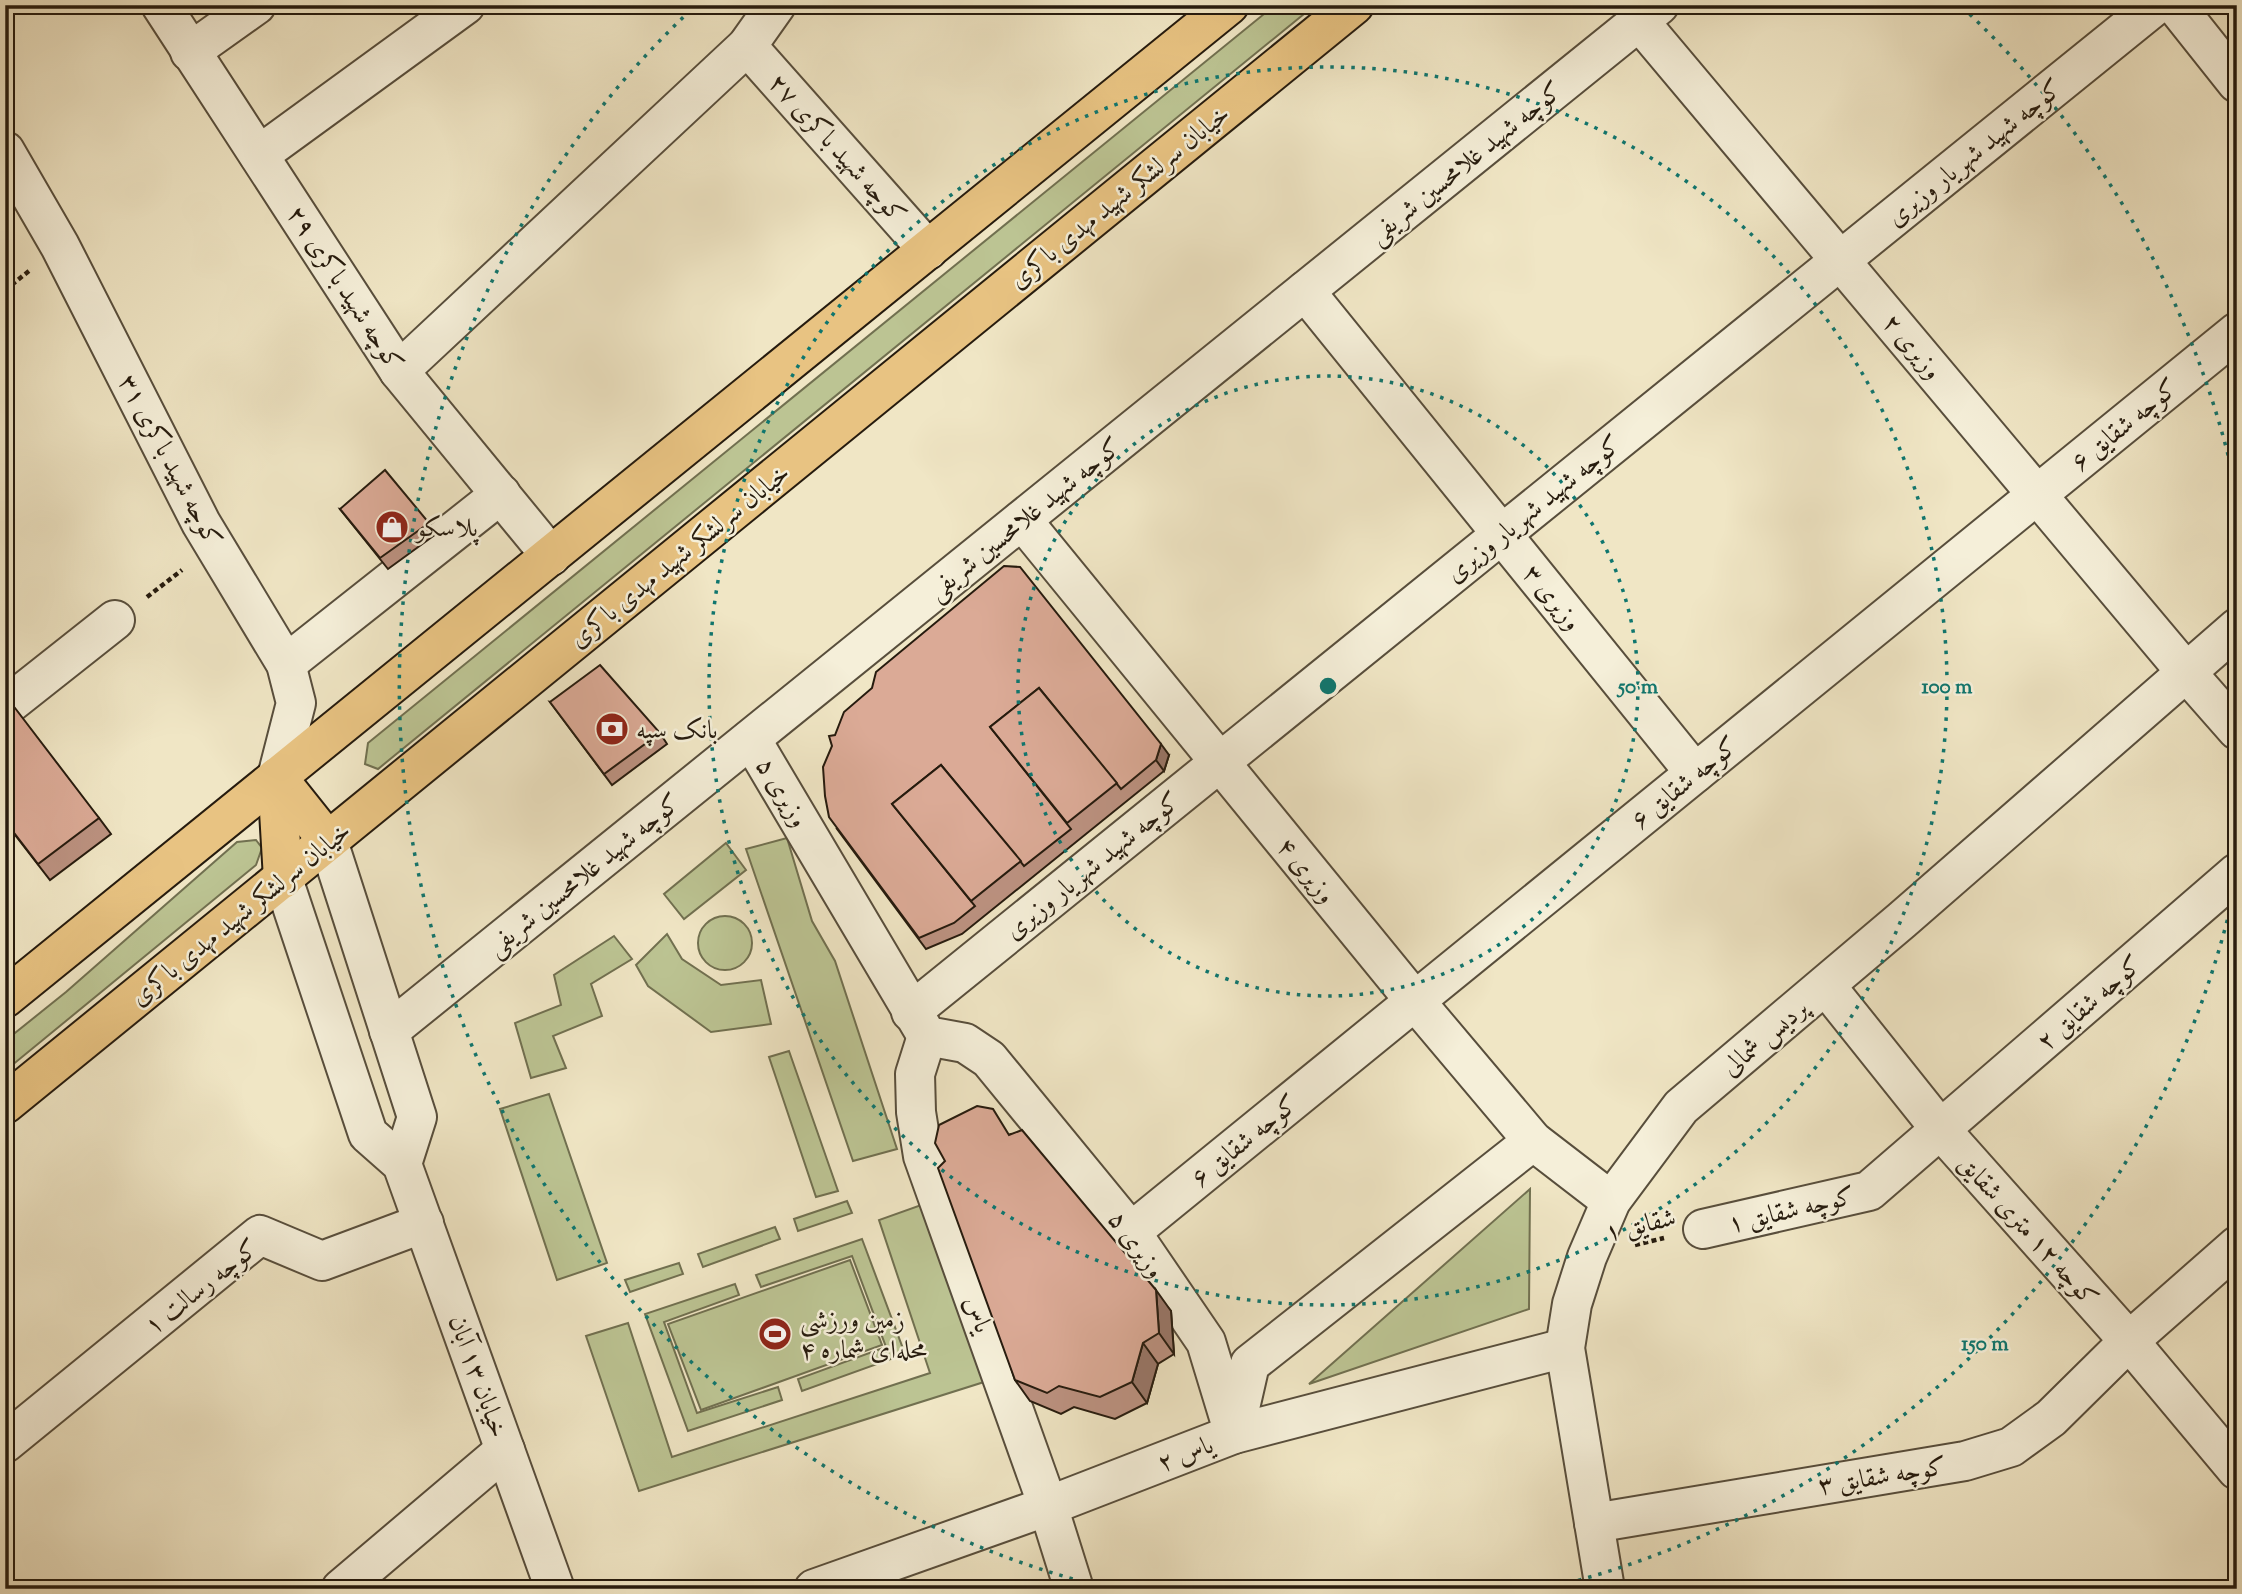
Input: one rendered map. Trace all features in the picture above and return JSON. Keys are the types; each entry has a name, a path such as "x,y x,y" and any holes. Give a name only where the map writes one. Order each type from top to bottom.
{"main road":[{"path":"5,998 1229,5"},
{"name":"خیابان سرلشکر شهید مهدی باکری","path":"5,1104 1354,5"},
{"path":"277,777 328,841"},
{"path":"277,777 283,879"}],"street":[{"name":"کوچه شهید باکری ۲۹","path":"161,5 399,371 551,556"},
{"path":"190,52 256,5"},
{"path":"259,155 465,5"},
{"path":"399,371 747,46 776,5"},
{"name":"کوچه شهید شهریار وزیری","path":"919,1024 1219,762 2156,5"},
{"path":"2175,5 2237,83"},
{"name":"وزیری ۲","path":"1649,13 1840,260 2237,730"},
{"name":"کوچه شهید غلامحسین شریفی","path":"389,1031 1649,13"},
{"name":"کوچه شهید باکری ۲۷","path":"747,46 928,250"},
{"name":"کوچه شهید باکری ۳۱","path":"5,151 60,246 201,523 286,664 296,703 277,777"},
{"name":"وزیری ۳","path":"1305,291 1695,773"},
{"name":"کوچه شقایق ۶","path":"1131,1232 2237,332"},
{"path":"286,664 501,494"},
{"name":"وزیری ۴","path":"1022,520 1415,1001 1533,1140 1611,1201"},
{"path":"5,707 115,620"},
{"name":"پردیس شمالی","path":"1605,1589 1565,1348 1572,1304 1587,1257 1611,1201 1681,1107 1826,986 2237,628"},
{"name":"وزیری ۵","path":"751,739 919,1024 965,1043 989,1059 1131,1232 1206,1342 1234,1434"},
{"path":"328,841 417,1117 402,1164"},
{"name":"کوچه شقایق ۲","path":"1941,1130 2237,873"},
{"name":"خیابان ۱۳ آبان","path":"283,879 368,1134 402,1164 555,1589"},
{"name":"کوچه ۱۲ متری شقایق","path":"1826,986 1941,1130 2129,1341 2237,1470"},
{"name":"یاس","path":"919,1024 915,1074 916,1112 923,1156 1048,1506 1074,1589"},
{"name":"کوچه شقایق ۱","path":"1703,1229 1869,1191 1941,1130"},
{"path":"1234,1434 1250,1364 1533,1140"},
{"name":"کوچه رسالت ۱","path":"5,1443 260,1235 322,1261 424,1223"},
{"name":"کوچه شقایق ۳","path":"1594,1523 1965,1461 2011,1447 2051,1418 2129,1341 2237,1246"},
{"name":"یاس ۲","path":"814,1589 1048,1506 1234,1434 1565,1348"},
{"path":"341,1589 505,1450"}],"path":[{"path":"115,620 215,546"},
{"name":"شقایق ۱","path":"1587,1257 1703,1229"}],"green space":[{"path":"1275,5 1315,5 378,769 365,764 368,743"},
{"path":"787,838 812,921 835,961 897,1149 853,1161 746,849"},
{"path":"256,840 262,848 256,865 5,1071 5,1041 66,992 237,842"},
{"path":"726,843 746,870 684,919 664,894"},
{"path":"725,916 744,924 752,943 744,962 725,970 706,962 698,943 706,924"},
{"path":"667,934 682,959 721,985 761,980 771,1024 711,1032 648,986 636,965"},
{"path":"614,936 632,959 591,984 602,1016 553,1036 566,1068 531,1078 515,1023 561,1005 554,975"},
{"path":"789,1051 838,1191 816,1197 769,1057"},
{"path":"549,1094 607,1263 557,1280 500,1109"},
{"path":"1530,1189 1529,1309 1309,1384"},
{"path":"847,1201 852,1213 798,1231 794,1219"},
{"path":"924,1204 984,1382 639,1491 586,1336 628,1323 672,1457 930,1373 879,1220"},
{"path":"775,1227 780,1239 703,1267 698,1254"},
{"path":"862,1239 905,1354 802,1391 798,1379 886,1347 852,1256 761,1287 756,1275"},
{"name":"زمین ورزشی محله‌ای شماره ۴","path":"850,1260 882,1345 701,1410 668,1324"},
{"path":"679,1263 683,1274 630,1292 625,1280"},
{"path":"735,1284 739,1295 664,1322 697,1413 778,1387 782,1400 688,1431 645,1314"}],"building":[{"name":"پلاسکو","path":"385,470 429,523 380,558 340,509"},
{"path":"1004,566 1020,567 1161,744 1156,760 1121,789 1039,688 990,727 1071,829 1024,866 941,765 892,804 975,906 954,923 919,938 829,817 823,767 832,746 829,736 835,735 844,712 872,688 876,672"},
{"name":"بانک سپه","path":"600,665 660,733 604,774 550,702"},
{"path":"1039,688 1117,783 1067,823 990,727"},
{"path":"15,708 99,818 38,864 5,821 5,715"},
{"path":"941,765 1021,861 971,901 892,804"},
{"path":"977,1106 993,1109 1009,1135 1022,1130 1156,1290 1159,1333 1143,1343 1132,1382 1100,1397 1059,1386 1047,1393 1015,1380 938,1168 945,1161 935,1143 939,1125"}],"place":[{"name":"پلاسکو","path":"392,527"},
{"name":"بانک سپه","path":"612,729"},
{"name":"زمین ورزشی محله‌ای شماره ۴","path":"775,1334"}]}
